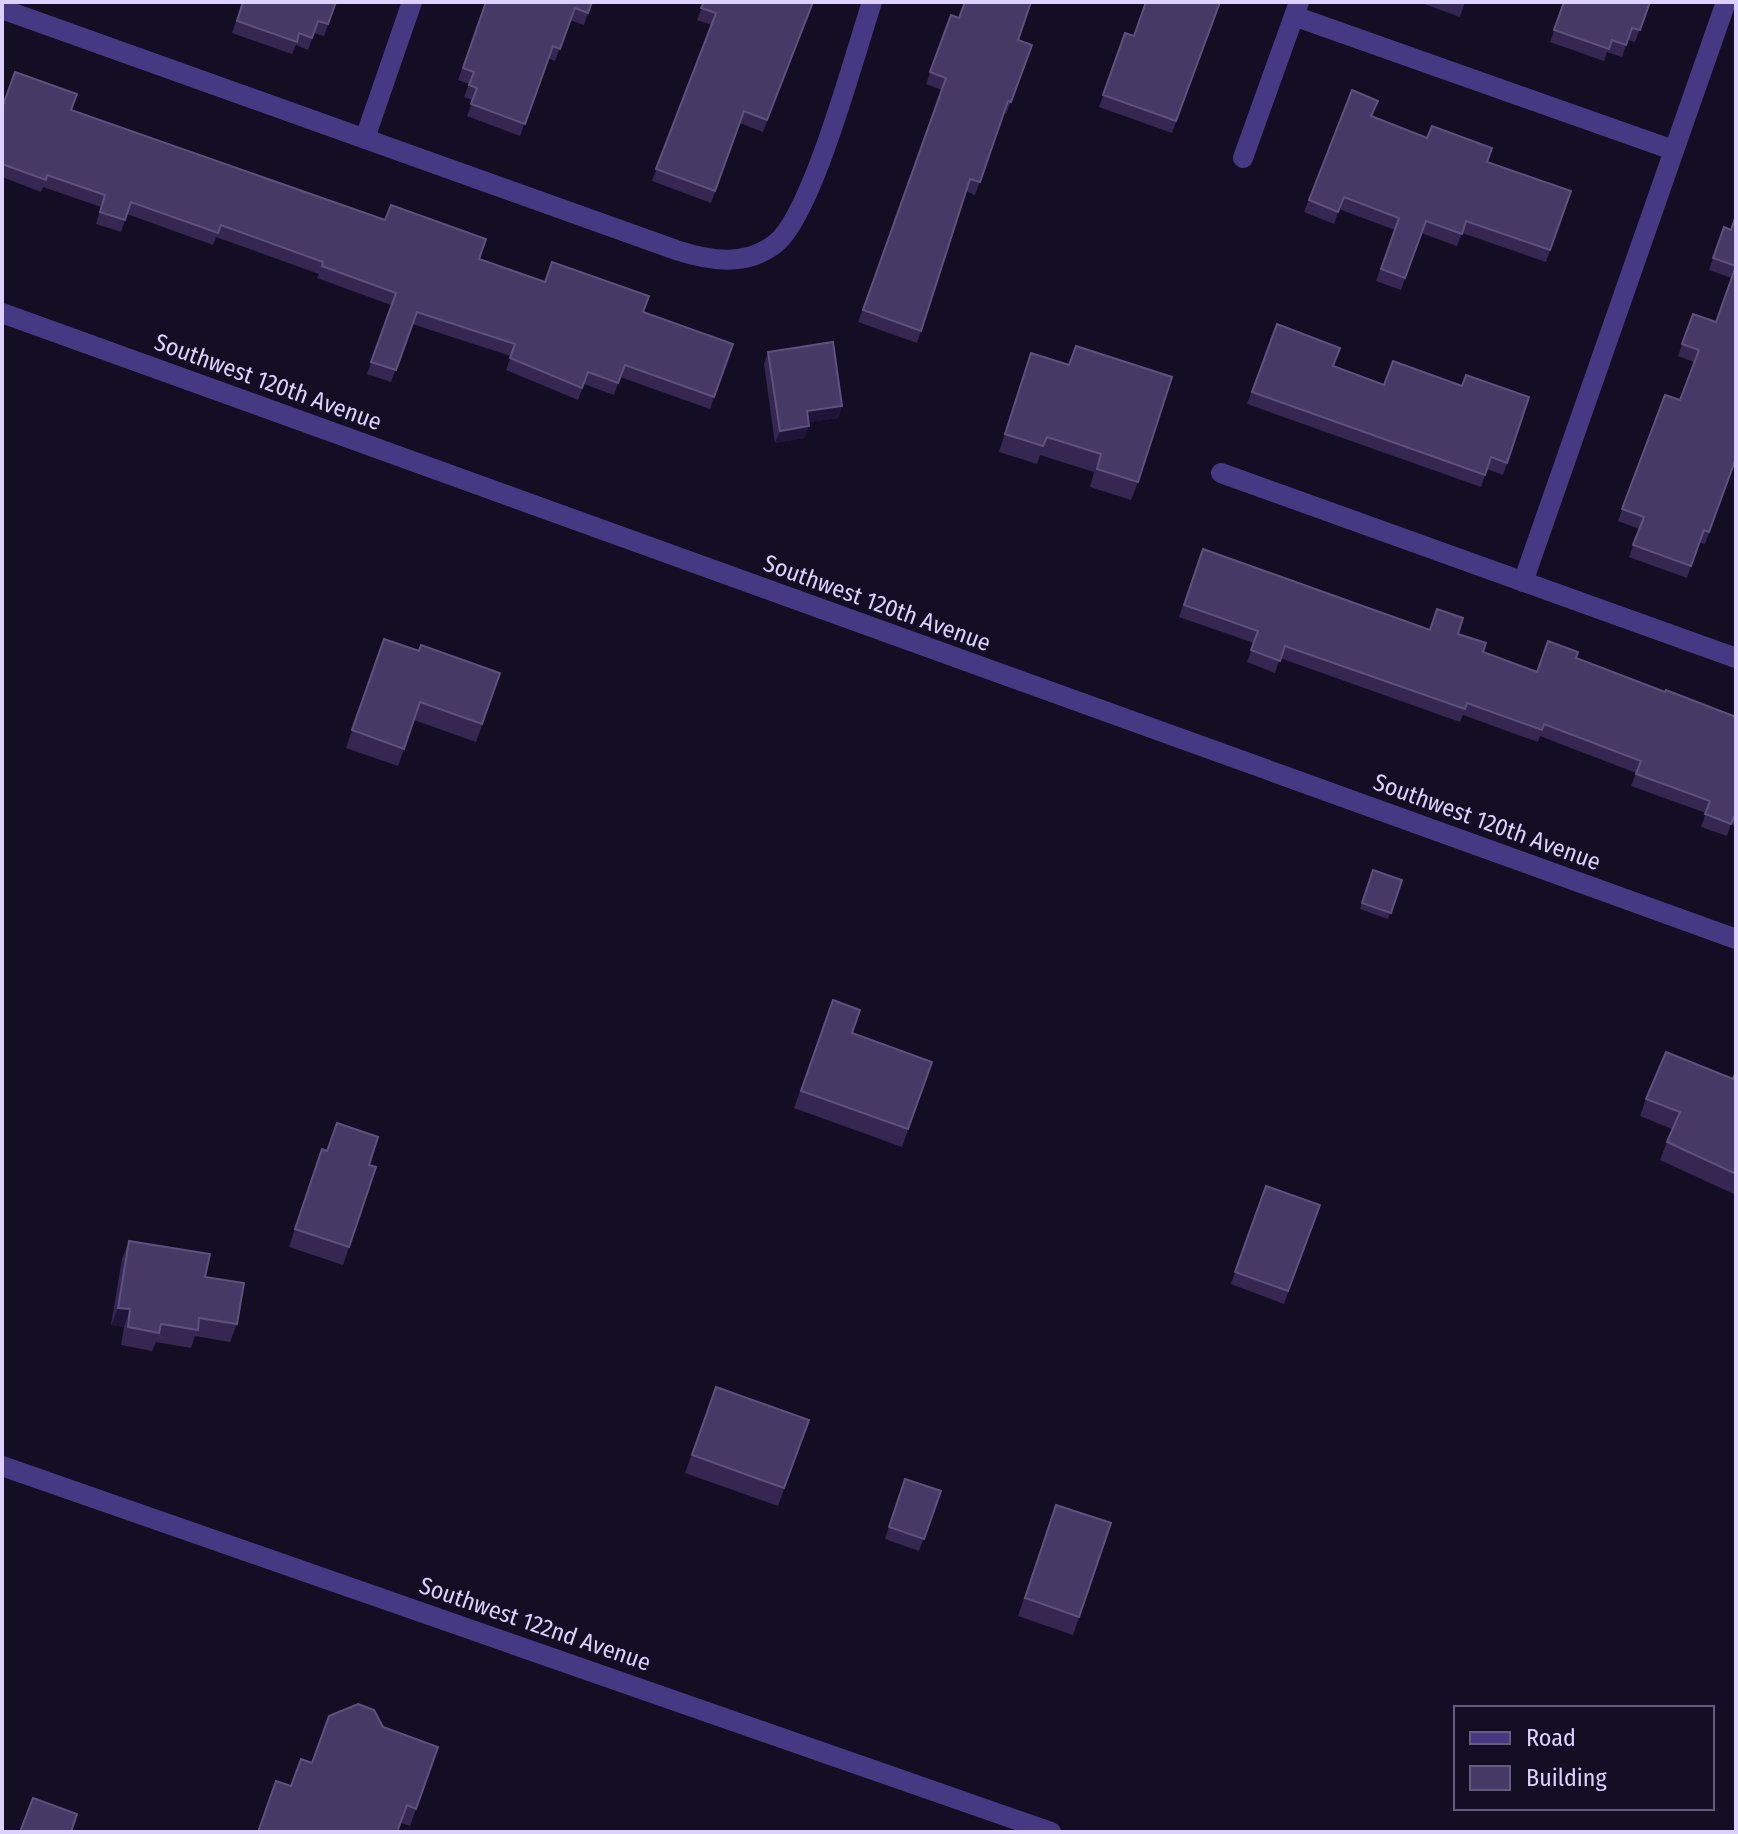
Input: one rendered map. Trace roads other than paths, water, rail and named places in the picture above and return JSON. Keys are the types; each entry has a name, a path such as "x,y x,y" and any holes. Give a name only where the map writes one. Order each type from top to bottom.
{"street":[{"path":"365,138 412,2"},
{"path":"2,9 685,253 710,259 744,259 776,244 802,209 872,2"},
{"path":"1523,582 1726,2"},
{"path":"1243,158 1296,9 1673,150"},
{"name":"Southwest 120th Avenue","path":"2,313 1736,939"},
{"path":"1221,473 1736,658"},
{"name":"Southwest 122nd Avenue","path":"2,1466 1051,1832"}]}
